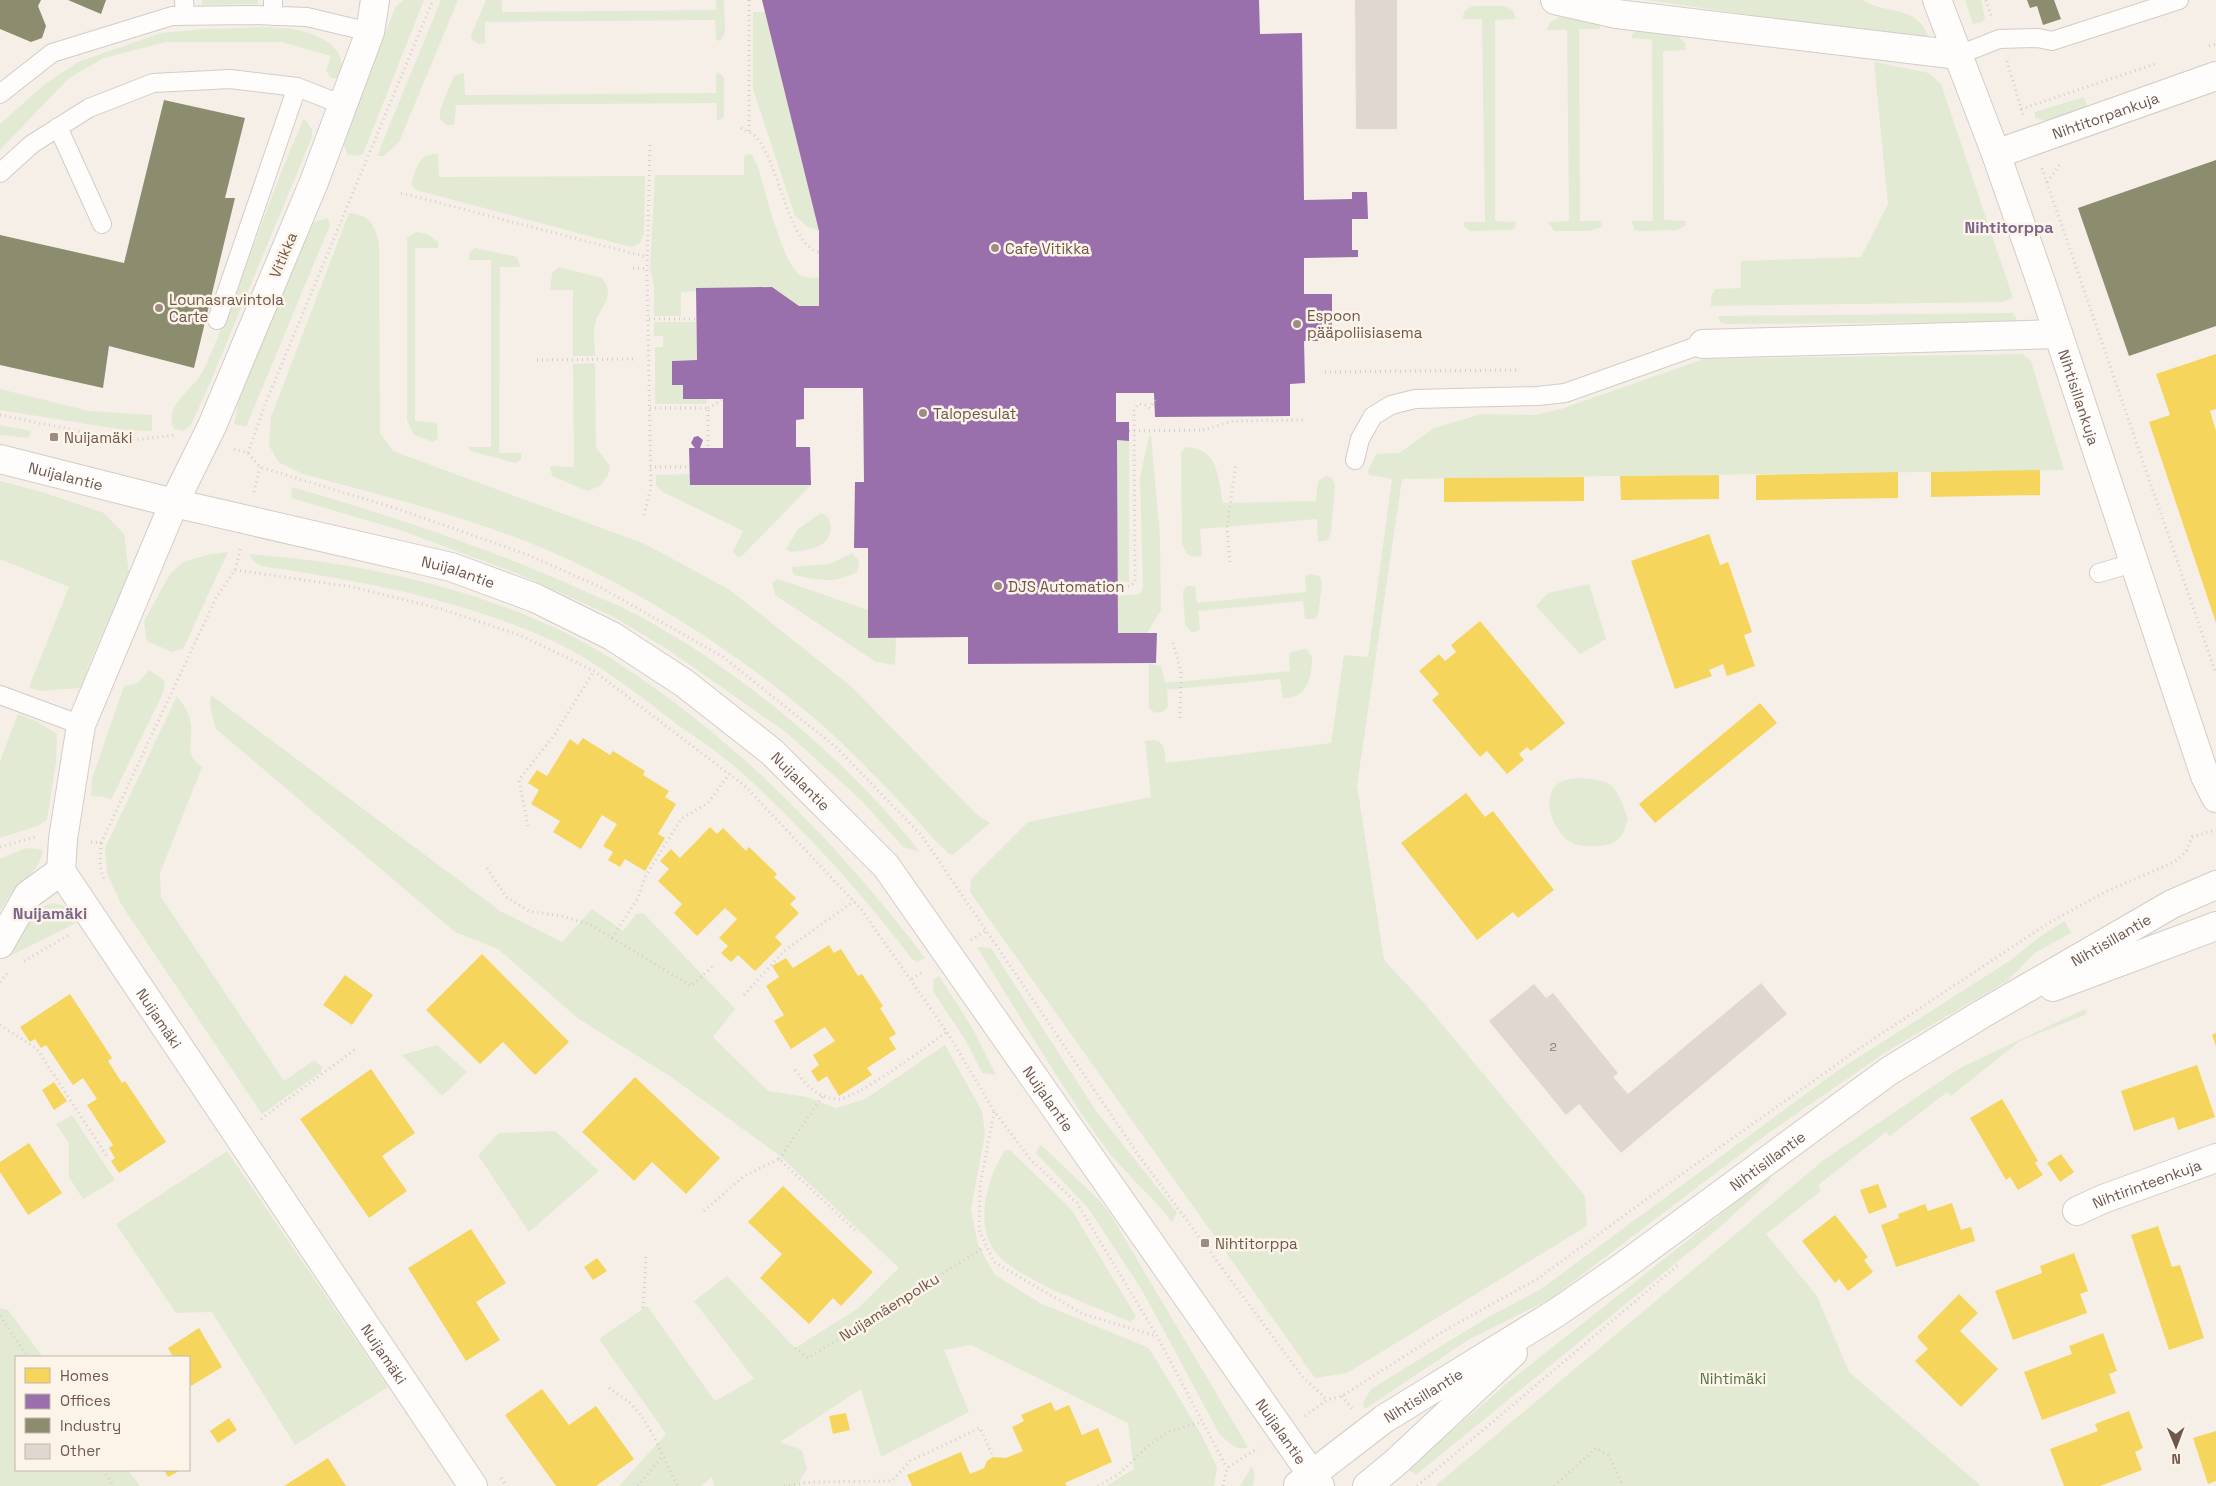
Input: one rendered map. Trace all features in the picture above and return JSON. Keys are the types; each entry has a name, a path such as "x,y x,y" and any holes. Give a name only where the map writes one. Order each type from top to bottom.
{"street":[{"name":"Vitikka","path":"174,503 205,440 314,182 370,32 375,0"},
{"path":"1555,0 1636,17 1959,55"},
{"name":"Nihtisillankuja","path":"1937,0 1996,154 2205,776 2216,798"},
{"name":"Nihtitorpankuja","path":"1996,154 2216,76"},
{"path":"1703,344 2058,334"},
{"name":"Nuijalantie","path":"0,459 174,503 451,567 535,598 612,636 684,683 772,752 886,866 1309,1482"},
{"path":"0,944 28,895 61,871 63,839 81,725 174,503"},
{"name":"Nuijamäki","path":"61,871 473,1486"},
{"name":"Nihtisillantie","path":"1309,1482 1384,1419 1556,1313 1621,1268 1889,1070 2172,904 2216,885"},
{"name":"Nihtisillantie","path":"1982,1014 2216,926"},
{"name":"Nihtirinteenkuja","path":"2077,1211 2103,1198 2216,1158"},
{"name":"Nihtisillantie","path":"1366,1486 1395,1464 1556,1313"}],"lane":[{"path":"1959,55 2000,38 2038,38 2052,41 2179,0"},
{"path":"2,90 52,53 163,18 185,8 273,8 370,32"},
{"path":"0,173 32,144 89,108 153,83 230,79 297,87 342,105"},
{"path":"217,320 297,87"},
{"path":"58,127 102,224"},
{"path":"1356,460 1360,440 1373,416 1391,405 1415,399 1538,396 1565,393 1703,344"},
{"path":"2099,573 2133,563"},
{"path":"0,695 81,725"}],"path":[{"path":"248,453 273,384 433,0"},
{"path":"749,0 749,133"},
{"path":"1986,0 2000,38 2032,142 2216,674"},
{"path":"2207,47 2216,44"},
{"path":"2021,108 2160,62"},
{"path":"741,128 754,135 769,159 800,239 810,250 819,252"},
{"path":"644,515 651,487 647,269 650,143"},
{"path":"401,193 647,257"},
{"path":"633,268 647,269"},
{"path":"649,319 696,319"},
{"path":"538,360 634,359"},
{"path":"1325,372 1519,370"},
{"path":"650,408 708,408 723,399"},
{"path":"1118,587 1131,586 1135,582 1134,410 1138,404 1144,404 1150,408 1154,400"},
{"path":"708,408 708,448"},
{"path":"0,415 113,438 133,440 180,434 248,453 260,467 444,525 526,554 600,587 723,657 836,747 922,836 1139,1156 1302,1376 1327,1400 1342,1396 1447,1329 1539,1278 1648,1198 1860,1048 2047,924 2105,892 2174,862 2186,852 2192,838 2216,830"},
{"path":"1129,431 1203,430 1232,421 1304,420"},
{"path":"1230,562 1226,528 1236,464"},
{"path":"0,847 38,836 101,843 211,607 235,570 260,467"},
{"path":"650,467 689,467"},
{"path":"235,570 353,587 442,608 522,636 594,671 746,787 854,901 912,979 948,1032 994,1111 1030,1160 1077,1203 1157,1336 1227,1468"},
{"path":"1173,643 1181,672 1180,721"},
{"path":"528,826 519,780 555,734 594,671"},
{"path":"612,938 638,898 645,877 681,819 708,804 729,774"},
{"path":"487,868 506,897 529,910 562,916 591,925 691,986 713,966"},
{"path":"744,995 784,951 854,901"},
{"path":"17,965 94,922"},
{"path":"0,982 9,970"},
{"path":"0,1024 37,1049 108,1158"},
{"path":"795,1070 808,1087 823,1096 840,1100 855,1094 948,1032"},
{"path":"260,1120 357,1048"},
{"path":"704,1211 744,1176 779,1159 823,1096"},
{"path":"994,1111 980,1186 979,1230 985,1247 994,1262 1082,1314 1157,1336"},
{"path":"779,1159 858,1233"},
{"name":"Nuijamäenpolku","path":"794,1348 808,1358 985,1247"},
{"path":"643,1308 646,1256"},
{"path":"1417,1486 1680,1263"},
{"path":"0,1316 27,1356"},
{"path":"609,1388 633,1406 655,1439 662,1457 678,1486"},
{"path":"1098,1486 1119,1474 1147,1447 1170,1431 1202,1422"},
{"path":"784,1486 814,1482 892,1481 910,1461 980,1428 993,1457"},
{"path":"1554,1486 1596,1448 1608,1455 1623,1486"},
{"path":"638,1486 662,1457"},
{"path":"104,1471 114,1486"}],"green space":[{"path":"202,0 258,0 258,4 202,5"},
{"path":"404,0 424,0 363,154 357,156 347,154 342,141 396,6"},
{"path":"441,0 458,0 399,142 384,156 377,156"},
{"path":"486,0 502,0 502,12 716,10 716,0 724,0 725,32 721,41 716,40 715,20 485,22 485,43 479,44 472,40 471,35"},
{"path":"1646,0 1862,0 1871,5 1901,12 1919,21 1930,41"},
{"path":"1965,0 1981,0 1985,18 1982,22 1973,24"},
{"path":"1473,6 1504,6 1513,10 1516,19 1495,20 1495,221 1516,222 1515,228 1511,230 1470,231 1464,226 1464,222 1485,222 1482,19 1462,19 1465,10"},
{"path":"753,12 765,12 819,231 806,226 795,216 753,89"},
{"path":"1560,17 1597,22 1600,25 1600,29 1579,29 1580,221 1601,221 1602,227 1589,231 1554,231 1548,222 1569,221 1567,30 1547,30 1550,22"},
{"path":"270,27 305,32 333,46 340,57 341,71 336,78 331,78 326,71 331,56 282,42 166,42 104,58 69,78 0,150 0,124 45,84 78,62 161,33 203,29"},
{"path":"1640,30 1677,35 1685,43 1686,50 1663,51 1664,220 1686,221 1686,225 1677,230 1639,231 1635,230 1631,221 1653,221 1652,40 1631,38 1634,32"},
{"path":"1874,62 1929,73 1941,84 2013,298 2003,302 1711,306 1711,296 1715,289 1741,288 1741,261 1861,257 1888,204"},
{"path":"718,72 724,77 724,117 717,121 717,103 456,105 454,125 446,125 440,119 440,110 454,76 464,73 465,95 716,93 716,73"},
{"path":"2084,97 2088,110 2055,119 2042,120 2035,118 2035,112"},
{"path":"303,120 306,120 312,130 312,137 210,383 191,425 183,431 174,429 172,412 204,369"},
{"path":"438,154 439,177 645,176 644,234 640,243 631,247 416,190 411,184 418,165 428,155"},
{"path":"752,155 758,167 781,242 793,268 802,276 819,278 819,306 799,306 772,287 696,288 696,291 681,292 681,316 654,316 654,286 650,269 655,175 744,175 744,156"},
{"path":"349,213 367,218 373,226 379,243 380,433 393,451 645,544 730,590 853,688 976,814 990,823 953,855 949,854 857,758 808,713 748,666 648,601 579,565 516,537 426,508 303,474 278,462 269,445 271,417"},
{"path":"328,218 330,225 246,427 234,424 244,373 301,235 312,223"},
{"path":"417,232 427,234 438,242 438,248 415,248 415,421 437,423 438,438 433,442 413,434 407,420 407,238"},
{"path":"475,248 517,257 520,267 500,267 499,453 521,453 521,459 516,463 470,451 469,447 491,447 491,260 469,260 469,253"},
{"path":"559,267 602,278 606,285 608,291 606,302 594,328 595,356 573,356 573,290 550,290 552,273"},
{"path":"2013,313 2017,319 2014,322 1727,324 1720,322 1718,316"},
{"path":"654,322 696,322 697,360 672,361 672,385 683,385 683,399 707,399 707,404 655,404 655,347 663,347 663,336 654,336"},
{"path":"2022,354 2031,361 2064,470 1402,479 1357,785 1384,960 1426,1005 1585,1196 1587,1226 1347,1373 1315,1378 970,892 971,879 1028,822 1151,797 1145,741 1160,742 1164,748 1166,763 1331,743 1344,655 1368,657 1392,479 1369,475 1368,471 1376,454 1399,453 1434,428 1482,414 1535,415 1561,409 1704,359"},
{"path":"595,363 596,448 610,466 608,475 600,486 587,491 552,476 550,466 574,467 573,364"},
{"path":"0,389 89,411 152,415 152,431 124,430 0,410"},
{"path":"0,425 31,431 29,438 0,435"},
{"path":"1151,436 1160,537 1161,610 1147,633 1118,633 1118,596 1140,594 1143,588 1140,477 1149,437"},
{"path":"1117,440 1129,441 1129,582 1118,581"},
{"path":"1185,447 1196,449 1211,458 1218,474 1223,503 1316,501 1318,481 1326,476 1331,477 1335,485 1331,533 1328,540 1318,542 1317,519 1200,529 1202,555 1198,557 1188,555 1182,544 1181,453"},
{"path":"690,474 690,485 811,485 741,557 736,556 733,551 743,531 663,492 656,485 656,475"},
{"path":"0,481 42,492 104,513 124,534 129,574 90,662 81,688 39,691 29,687 69,587 0,559"},
{"path":"292,487 404,521 549,575 625,609 677,638 754,690 791,720 860,784 920,852 903,847 862,801 787,733 670,651 612,616 516,573 400,530 291,498"},
{"path":"821,513 828,517 830,527 830,534 826,540 821,545 807,550 791,552 786,549 798,529"},
{"path":"228,552 183,649 172,652 147,641 144,621 170,574 183,562 207,555"},
{"path":"852,553 859,561 857,572 833,580 794,575 791,567 830,564"},
{"path":"249,554 329,563 369,570 449,589 525,615 562,631 601,652 651,685 700,722 770,784 836,850 925,958 917,962 912,959 831,862 788,816 733,765 626,686 584,658 555,642 484,614 373,585 261,566 254,562"},
{"path":"1310,574 1320,576 1322,585 1318,615 1315,619 1305,619 1303,601 1198,611 1200,630 1192,633 1185,625 1183,591 1187,586 1195,586 1197,603 1306,592 1305,576"},
{"path":"778,579 868,610 868,638 896,638 895,665 876,662 775,595 772,582"},
{"path":"1589,584 1606,639 1580,654 1536,606 1548,593"},
{"path":"1306,649 1312,657 1309,679 1303,691 1291,698 1283,698 1280,679 1167,690 1168,707 1162,712 1156,713 1149,709 1149,664 1161,666 1165,683 1290,671 1289,656 1291,652"},
{"path":"149,670 165,681 163,693 111,800 105,797 91,796 92,779 124,686 138,683"},
{"path":"211,695 500,911 562,942 592,909 623,931 636,914 643,913 735,1009 713,1037 768,1091 807,1097 836,1108 865,1099 945,1045 982,1111 985,1134 971,1209 978,1245 995,1275 1040,1303 1149,1348 1202,1436 1217,1467 1214,1486 1106,1486 1134,1469 1128,1423 971,1345 944,1350 969,1412 881,1457 861,1389 780,1442 802,1450 807,1469 797,1486 714,1486 712,1477 701,1486 619,1486 666,1434 599,1339 647,1306 715,1401 754,1379 694,1301 727,1276 795,1348 857,1309 899,1268 779,1155 671,1077 579,1019 498,949 455,932 216,729 210,707"},
{"path":"177,696 190,720 192,757 202,767 160,873 161,897 284,1081 314,1060 322,1067 321,1072 262,1114 121,904 107,873 105,848"},
{"path":"18,714 36,721 57,734 56,762 47,820 37,826 0,838 0,761"},
{"path":"1577,778 1599,780 1606,783 1612,786 1620,798 1628,819 1621,836 1613,843 1600,846 1577,845 1565,837 1554,823 1550,805 1553,789 1561,782"},
{"path":"26,848 43,850 41,858 38,865 11,894 0,911 0,859"},
{"path":"52,903 71,907 78,922 6,958 4,953 34,910"},
{"path":"2065,921 2071,933 2036,952 2007,981 1889,1050 1770,1132 1550,1299 1468,1340 1365,1409 1363,1403 1371,1389 1490,1316 1541,1289 1837,1071 2008,962 2041,936"},
{"path":"977,947 991,948 1096,1111 1177,1212 1172,1222 1118,1164 1102,1143 1053,1071"},
{"path":"939,976 973,1029 996,1075 982,1073 966,1041 934,993 933,980"},
{"name":"Nihtimäki","path":"2085,1009 2087,1014 2020,1041 1951,1096 1947,1092 1890,1136 1886,1132 1818,1185 1821,1191 1766,1234 1817,1296 1849,1372 1981,1486 1435,1486 1825,1159 1960,1068"},
{"path":"437,1045 467,1072 442,1096 402,1055"},
{"path":"72,1115 115,1180 83,1199 69,1177 69,1143 56,1124"},
{"path":"555,1131 599,1171 529,1232 478,1155 499,1133"},
{"path":"1040,1144 1100,1201 1112,1217 1248,1447 1236,1447 1220,1435 1142,1290 1088,1208 1036,1153"},
{"path":"1005,1150 1010,1150 1071,1209 1136,1316 1131,1322 1030,1278 1003,1260 993,1249 987,1236 985,1206 992,1176"},
{"path":"227,1151 388,1387 295,1445 212,1312 176,1313 116,1224"},
{"path":"1769,1176 1771,1180 1720,1227 1416,1475 1408,1469 1506,1384"},
{"path":"0,1308 8,1310 42,1356 15,1356 15,1471 129,1471 140,1486 0,1486"},
{"path":"1252,1466 1255,1476 1253,1486 1240,1486"}],"building: Homes":[{"path":"2216,354 2216,409 2210,411 2216,431 2216,623 2149,422 2170,415 2156,374"},
{"path":"2040,470 2040,495 1931,497 1931,472"},
{"path":"1898,472 1898,498 1756,500 1756,475"},
{"path":"1719,475 1719,499 1621,500 1620,476"},
{"path":"1584,477 1584,501 1444,502 1444,478"},
{"path":"1709,534 1720,565 1728,562 1752,632 1744,635 1755,666 1727,676 1723,664 1709,670 1712,676 1675,689 1631,561"},
{"path":"1480,621 1565,723 1531,751 1527,747 1519,754 1524,760 1507,774 1487,751 1480,757 1432,700 1439,694 1419,671 1439,654 1445,661 1456,652 1451,645"},
{"path":"1760,703 1777,723 1655,823 1639,804"},
{"path":"583,738 610,755 613,751 645,771 643,775 669,791 665,797 676,804 658,834 665,838 645,871 625,859 620,867 608,860 613,852 603,846 617,824 602,815 581,849 553,832 560,821 531,804 539,790 528,783 537,770 547,776 570,739 578,745"},
{"path":"1466,793 1485,817 1493,811 1554,890 1518,918 1513,912 1477,940 1401,843"},
{"path":"710,827 717,834 723,828 746,851 749,847 777,874 774,877 796,898 790,904 799,913 775,937 782,944 755,971 738,955 731,962 721,953 728,946 719,938 737,919 725,908 697,936 674,913 682,904 658,881 669,869 660,861 671,849 680,858"},
{"path":"829,945 834,953 841,949 858,976 862,974 883,1006 880,1008 896,1034 889,1038 896,1049 867,1068 872,1075 839,1096 827,1076 818,1082 811,1071 819,1065 813,1055 835,1041 825,1027 791,1049 774,1021 784,1015 766,986 779,977 772,966 786,958 793,968"},
{"path":"482,954 569,1042 535,1075 503,1042 480,1064 426,1010"},
{"path":"345,975 373,995 352,1025 323,1005"},
{"path":"70,994 112,1058 108,1061 122,1083 125,1081 166,1142 119,1173 111,1161 115,1158 109,1148 113,1145 87,1105 97,1099 83,1078 73,1085 46,1045 41,1048 35,1039 30,1042 20,1027"},
{"path":"2216,1033 2216,1046 2212,1035"},
{"path":"2197,1065 2215,1117 2178,1130 2174,1117 2134,1131 2121,1091"},
{"path":"371,1069 415,1133 382,1156 407,1191 369,1218 300,1119"},
{"path":"635,1077 720,1158 686,1194 652,1162 634,1181 582,1132"},
{"path":"54,1082 67,1101 54,1110 42,1090"},
{"path":"2002,1099 2038,1161 2035,1163 2043,1175 2018,1190 2010,1177 2006,1180 1970,1118"},
{"path":"29,1143 62,1193 28,1215 0,1172 0,1162"},
{"path":"2061,1154 2074,1172 2060,1182 2047,1163"},
{"path":"1878,1184 1887,1207 1869,1214 1860,1190"},
{"path":"783,1186 873,1272 841,1306 833,1298 809,1324 760,1278 782,1254 748,1222"},
{"path":"1952,1203 1961,1230 1971,1227 1975,1241 1896,1267 1881,1225 1899,1218 1898,1214 1925,1204 1928,1211"},
{"path":"1835,1215 1868,1257 1864,1260 1873,1272 1848,1291 1839,1279 1835,1283 1802,1241"},
{"path":"2158,1226 2172,1267 2180,1265 2204,1338 2169,1350 2131,1235"},
{"path":"471,1229 506,1283 476,1302 500,1340 466,1361 408,1268"},
{"path":"2074,1253 2088,1291 2080,1294 2087,1313 2013,1340 1995,1291 2042,1273 2040,1266"},
{"path":"597,1258 607,1271 593,1280 584,1267"},
{"path":"1959,1294 1978,1313 1960,1331 1998,1369 1961,1407 1915,1361 1928,1349 1917,1337"},
{"path":"199,1328 222,1367 191,1386 190,1356 172,1356 168,1348"},
{"path":"2103,1333 2117,1371 2109,1374 2116,1393 2042,1420 2024,1372 2072,1354 2069,1346"},
{"path":"542,1389 569,1425 596,1406 634,1459 596,1486 556,1486 505,1415"},
{"path":"1051,1402 1055,1411 1069,1405 1082,1435 1098,1428 1112,1462 1065,1483 1067,1486 912,1486 907,1475 961,1452 970,1474 984,1468 987,1461 993,1457 1006,1458 1023,1451 1012,1427 1024,1421 1021,1415"},
{"path":"2129,1411 2143,1448 2135,1452 2142,1470 2100,1486 2064,1486 2050,1449 2098,1431 2095,1424"},
{"path":"846,1413 850,1430 833,1434 829,1416"},
{"path":"229,1418 237,1430 218,1443 210,1431"},
{"path":"2216,1431 2216,1481 2208,1484 2193,1438"},
{"path":"328,1458 346,1486 284,1486"},
{"path":"165,1471 179,1471 168,1477"}],"building: Offices":[{"path":"762,0 1259,0 1260,34 1302,33 1304,200 1352,199 1352,192 1367,192 1368,219 1352,219 1352,250 1358,250 1358,257 1304,258 1304,294 1332,294 1332,329 1318,329 1318,341 1304,341 1305,383 1290,384 1290,416 1155,417 1154,393 1116,393 1116,422 1129,422 1129,441 1117,440 1118,633 1157,633 1156,663 968,664 968,637 868,638 868,548 854,548 855,482 864,482 863,388 804,388 804,419 796,420 796,447 810,447 811,485 690,485 689,448 695,448 691,443 694,437 698,436 703,440 700,448 723,448 723,399 683,399 683,385 672,385 672,361 697,360 696,288 772,287 799,306 819,306 819,231"}],"building: Industry":[{"path":"0,0 41,0 38,6 46,26 42,38 31,42 0,29"},
{"path":"68,0 106,0 101,14"},
{"path":"2027,0 2054,0 2061,19 2043,25 2037,6 2030,8"},
{"path":"164,100 245,118 225,198 235,198 194,368 109,346 103,388 0,365 0,235 124,263"},
{"path":"2216,160 2216,326 2129,356 2078,208"}],"building: Other":[{"path":"1355,0 1397,0 1397,129 1356,129"},
{"path":"1761,983 1787,1014 1621,1153 1579,1104 1566,1115 1489,1021 1534,984 1546,998 1553,993 1618,1073 1613,1077 1628,1094"}],"place":[{"name":"Cafe Vitikka","path":"995,248"},
{"name":"Lounasravintola Carte","path":"159,308"},
{"name":"Espoon pääpoliisiasema","path":"1297,324"},
{"name":"Talopesulat","path":"923,413"},
{"name":"Nuijamäki","path":"54,437"},
{"name":"DJS Automation","path":"998,586"},
{"name":"Nihtitorppa","path":"1205,1243"}],"district":[{"name":"Nihtitorppa","path":"2009,227"},
{"name":"Nuijamäki","path":"50,913"}]}
